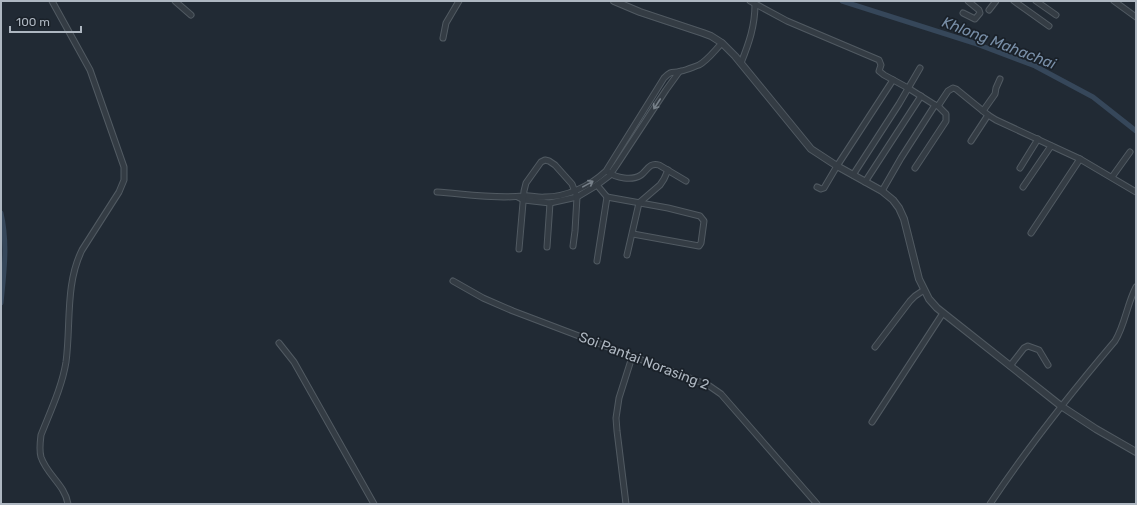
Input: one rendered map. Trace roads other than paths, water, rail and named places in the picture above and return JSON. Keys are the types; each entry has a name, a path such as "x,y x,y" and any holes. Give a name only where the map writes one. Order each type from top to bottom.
{"street":[{"path":"52,1 90,70 124,167 124,180 120,192 82,250 78,260 71,298 64,372 41,435 39,446 41,457 65,494 68,504"},
{"path":"175,1 191,15"},
{"path":"443,38 446,23 458,1"},
{"path":"614,1 640,12 711,36 722,43 741,63 806,144 817,154 882,191 893,200 904,219 919,279 930,299 943,313 1061,406 1096,429 1136,452"},
{"path":"963,13 975,19 980,13 979,10 968,1"},
{"path":"989,10 996,1"},
{"path":"1014,1 1049,26"},
{"path":"1036,1 1056,15"},
{"path":"1114,1 1136,18"},
{"path":"741,63 749,43 755,17 753,3"},
{"path":"753,3 787,20 879,60 881,65 880,71 884,75 921,96 946,114 946,121 914,168"},
{"path":"437,192 499,197 545,198 574,191 608,172 664,78 669,73 679,72 705,61 722,43"},
{"path":"853,175 920,68"},
{"path":"522,198 550,203 577,196 597,185 622,157 679,72"},
{"path":"983,111 995,94 1000,79"},
{"path":"816,187 821,189 824,188 836,166 893,80"},
{"path":"882,191 901,158 936,106 952,88 988,115 1012,128 1080,159 1136,192"},
{"path":"866,182 921,96"},
{"path":"971,141 988,115"},
{"path":"1020,168 1038,140"},
{"path":"1023,187 1051,146"},
{"path":"1112,177 1130,152"},
{"path":"1031,233 1080,159"},
{"path":"519,250 522,198 526,183 541,162 545,160 549,160 555,165 572,184 577,196 573,246"},
{"path":"608,172 615,176 634,178 640,176 649,166 655,164 686,181"},
{"path":"627,254 633,234 639,203 660,185 668,170"},
{"path":"597,185 607,197 668,208 700,216 704,221 701,243 699,246 633,234"},
{"path":"597,261 607,197"},
{"path":"547,247 550,203"},
{"name":"Soi Pantai Norasing 2","path":"453,281 483,298 715,389 773,452 817,504"},
{"path":"990,504 1034,441 1115,341 1136,287"},
{"path":"875,347 910,301 924,290"},
{"path":"872,422 943,313"},
{"path":"279,342 294,362 374,504"},
{"path":"1010,366 1024,348 1028,346 1039,350 1048,365"},
{"path":"626,504 616,418 618,398 632,357"}],"waterway":[{"name":"Khlong Mahachai","path":"842,1 974,43 1035,66 1093,97 1136,131"},
{"path":"1,213 5,247 1,303"}]}
